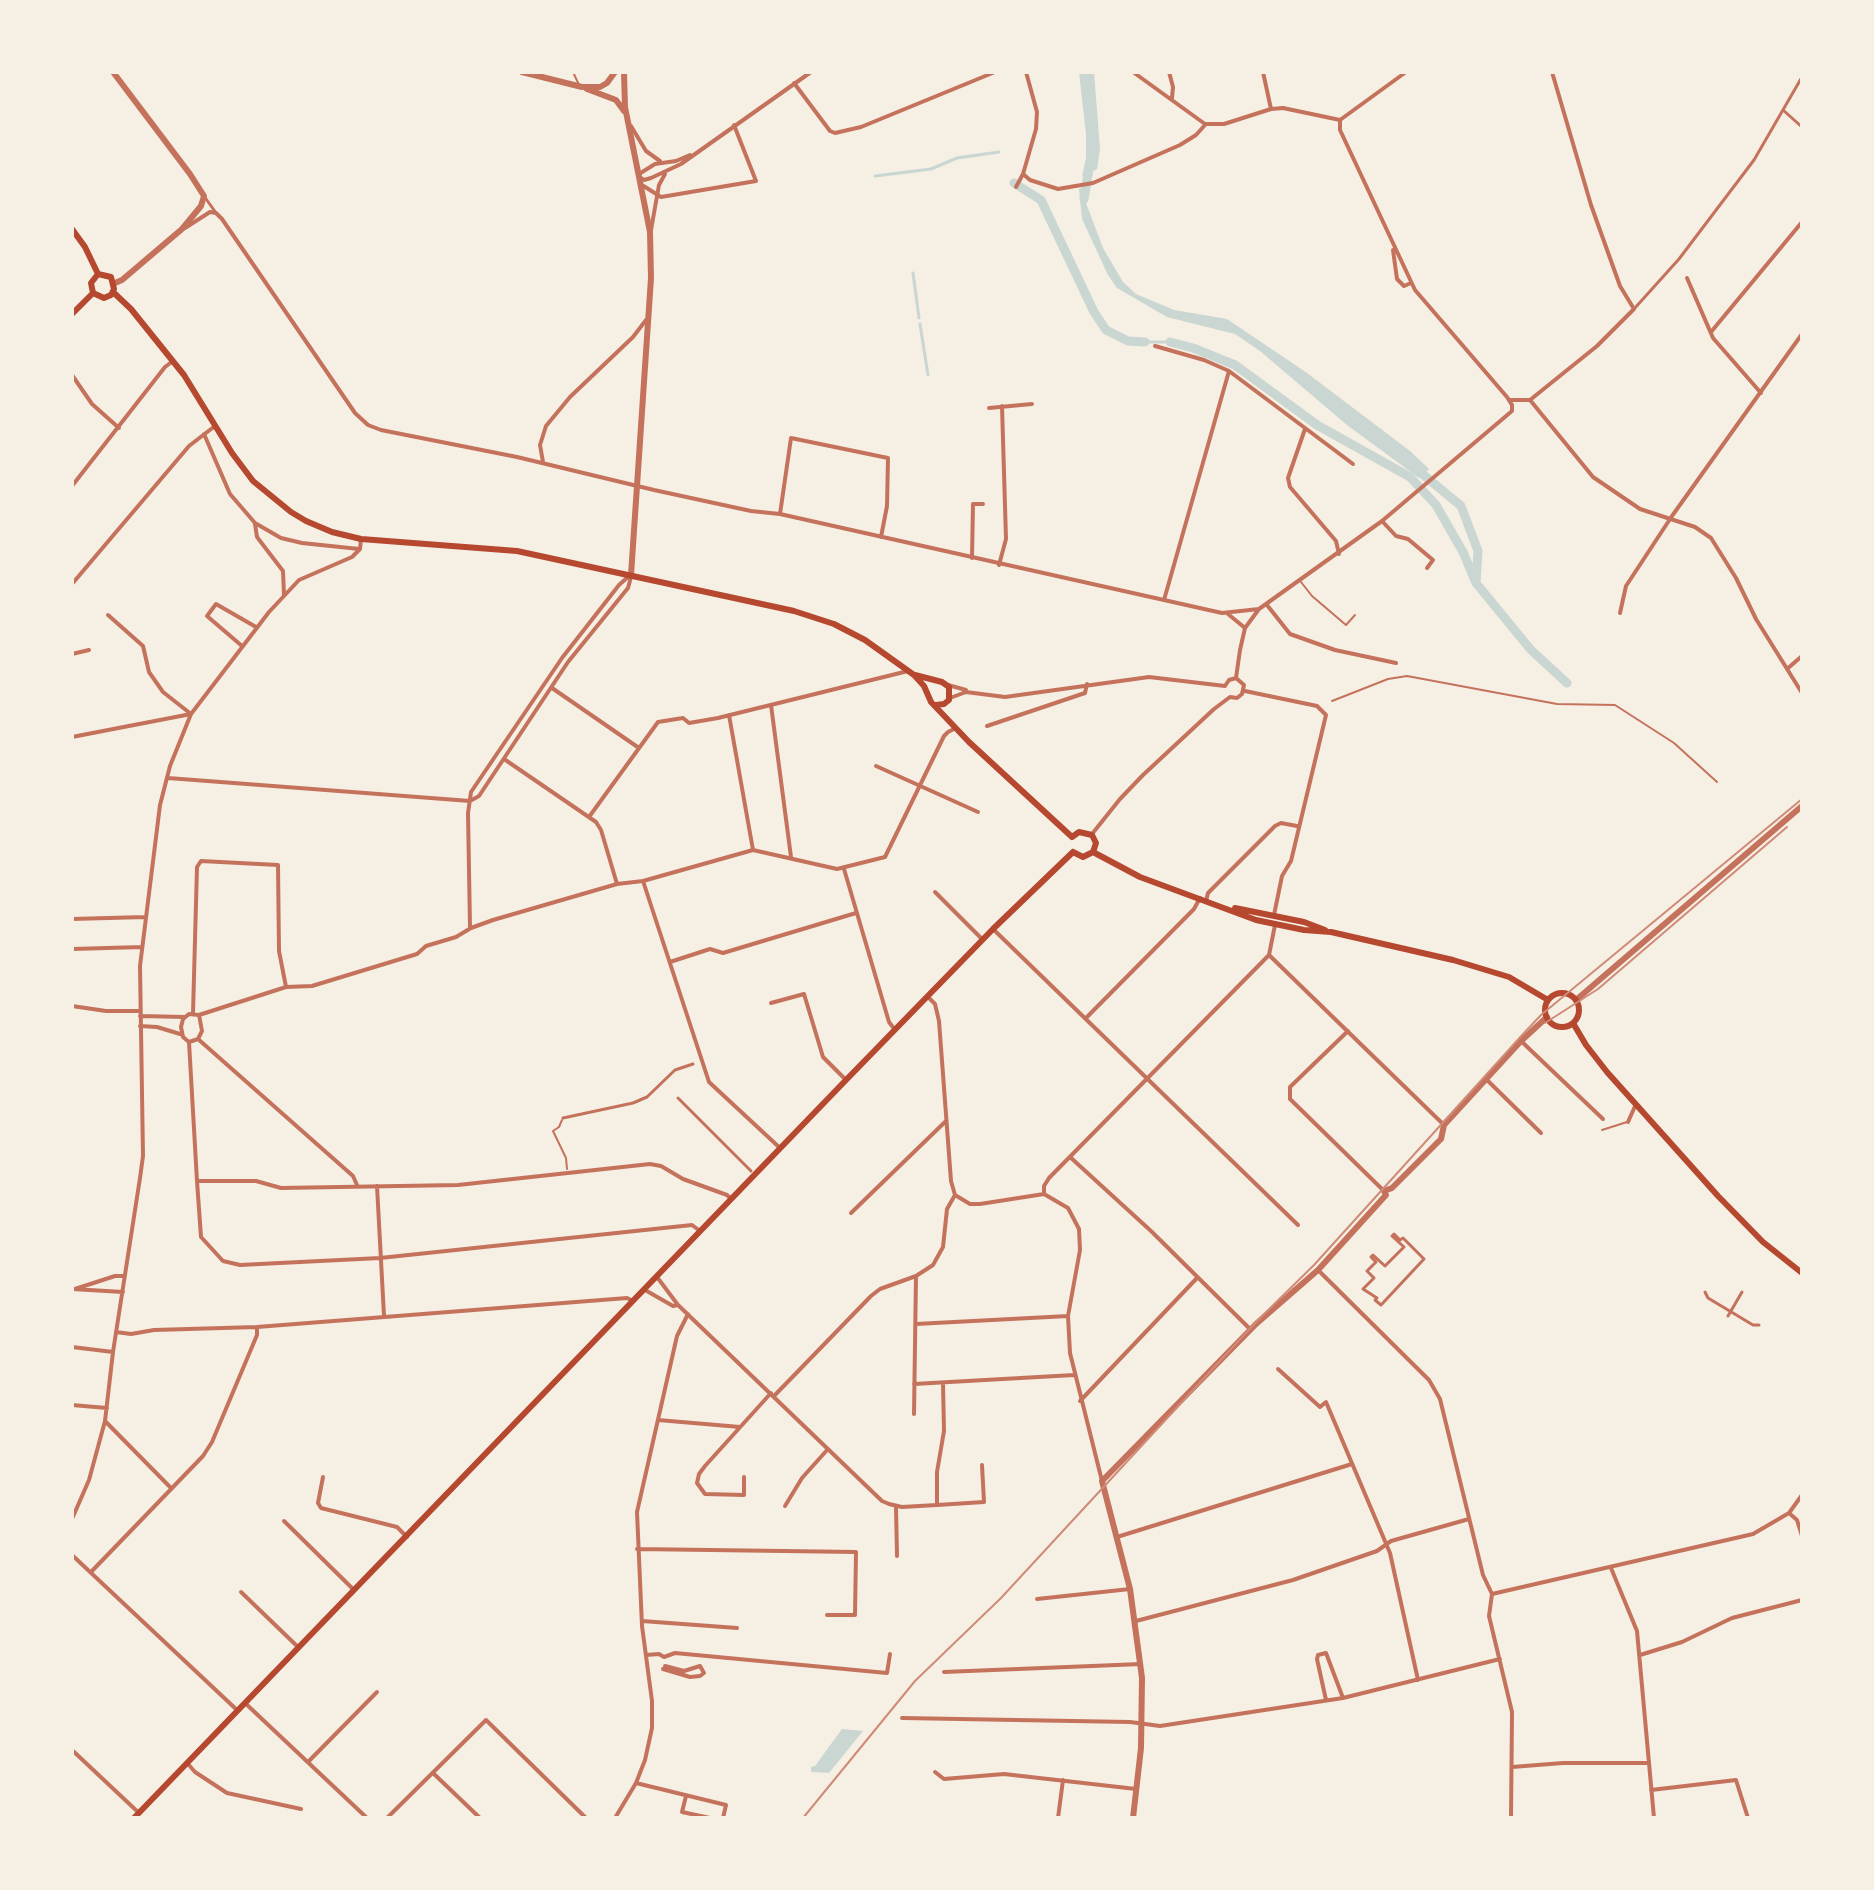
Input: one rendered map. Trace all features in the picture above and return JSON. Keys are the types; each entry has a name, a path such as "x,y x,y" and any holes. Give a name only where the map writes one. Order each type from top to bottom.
{"main road":[{"path":"72,229 98,274"},
{"path":"93,293 104,298 113,292 115,283 108,275 98,274"},
{"path":"93,293 91,283 98,274"},
{"path":"113,292 131,309 173,361 242,467 280,504 321,528 361,539 498,548 821,619 865,640 908,671 924,686 933,703 954,725 1072,837"},
{"path":"72,314 93,293"},
{"path":"908,671 943,683 950,689 947,709 954,725"},
{"path":"928,694 932,685 943,683"},
{"path":"933,703 942,705 950,699"},
{"path":"1079,832 1092,835 1096,843 1093,852 1083,857 1073,852 1072,837 1079,832"},
{"path":"135,1817 846,1080 1073,852"},
{"path":"1093,852 1140,877 1276,924 1331,932 1492,971 1526,985 1548,1000"},
{"path":"1224,907 1304,922 1331,932"},
{"path":"1560,993 1576,1000 1579,1010 1573,1023 1561,1027 1552,1024 1545,1009 1548,1000 1560,993"},
{"path":"1573,1023 1593,1056 1739,1219 1802,1273"}],"street":[{"path":"113,72 201,188 361,419 381,430 1226,613 1259,609 1301,581 1382,521 1512,411 1510,400 1411,283 1340,130 1340,120"},
{"path":"522,72 582,87 616,100 646,151 662,162"},
{"path":"582,87 600,87 615,72"},
{"path":"624,72 627,118 650,232"},
{"path":"168,778 470,801 479,796 551,687 628,588 651,278 650,232 660,180 692,154 811,72"},
{"path":"794,83 830,131 835,133 861,127 995,72"},
{"path":"1017,184 1023,174 1036,129 1037,112 1026,72"},
{"path":"1133,72 1205,124 1224,124 1271,109 1292,108 1340,120"},
{"path":"1169,72 1172,98"},
{"path":"1263,72 1271,109"},
{"path":"1340,120 1406,72"},
{"path":"1552,72 1591,205 1620,286 1634,309"},
{"path":"1510,400 1530,400 1597,346 1634,309 1679,259 1754,160 1802,77"},
{"path":"1783,110 1802,127"},
{"path":"1023,174 1030,180 1058,189 1093,183 1180,145 1196,135 1205,124"},
{"path":"734,125 758,187"},
{"path":"639,179 662,162 676,161 692,154"},
{"path":"639,179 669,171"},
{"path":"639,179 661,197 756,181"},
{"path":"182,229 201,206 204,196"},
{"path":"115,283 182,229 206,214 216,213"},
{"path":"1711,332 1802,222"},
{"path":"1393,248 1397,279 1404,286 1411,283"},
{"path":"1687,278 1718,344 1761,393"},
{"path":"544,463 540,445 546,426 565,402 648,319"},
{"path":"1620,613 1626,586 1802,334"},
{"path":"1155,346 1204,360 1229,371 1353,464"},
{"path":"72,486 165,367 173,361"},
{"path":"1164,600 1229,371"},
{"path":"72,375 92,404 119,428"},
{"path":"1530,400 1593,477 1640,509 1695,527 1711,538 1802,693"},
{"path":"989,408 1032,404"},
{"path":"999,565 1006,539 1002,406"},
{"path":"72,584 189,446 215,426"},
{"path":"1305,428 1288,478 1290,487 1336,541 1339,554"},
{"path":"204,434 230,494 255,523 281,538 360,549"},
{"path":"780,514 791,438 888,458 887,506 881,537"},
{"path":"972,558 973,504 983,504"},
{"path":"1382,521 1396,536 1408,539 1433,560 1427,568"},
{"path":"255,523 255,534 283,571 284,595"},
{"path":"72,1519 89,1480 105,1421 143,1156 142,947 160,805 176,748 191,714 284,595 308,574 352,557 360,549 361,539"},
{"path":"471,928 468,908 471,792 545,683 619,585 631,575"},
{"path":"242,646 207,616 216,604 256,627"},
{"path":"1267,605 1290,634 1335,650 1399,663"},
{"path":"1236,678 1245,628 1259,609"},
{"path":"1226,613 1245,628"},
{"path":"108,615 143,646 149,672 163,692 191,714"},
{"path":"72,654 89,650"},
{"path":"1787,669 1802,656"},
{"path":"589,817 658,722 683,718 689,723 729,715 908,671"},
{"path":"950,699 962,692 1005,697 1149,677 1225,686"},
{"path":"1230,697 1225,686 1229,680 1236,678"},
{"path":"1092,835 1143,775 1214,709 1230,697 1240,696 1244,685 1236,678"},
{"path":"545,683 639,748"},
{"path":"943,683 980,694"},
{"path":"987,726 1085,693 1087,684"},
{"path":"1244,691 1321,708 1326,715 1291,861 1282,876 1274,915"},
{"path":"771,704 791,857"},
{"path":"72,737 191,714"},
{"path":"729,715 753,850"},
{"path":"72,1006 185,1017 286,987 307,988 411,956 426,946 456,937 471,928 617,884 643,881 753,850 844,869 885,857 935,755 954,725"},
{"path":"497,754 589,817 601,830 617,884"},
{"path":"876,766 978,812"},
{"path":"1576,1000 1802,806"},
{"path":"1086,1018 1275,826 1281,823 1298,827"},
{"path":"198,1039 203,1026 196,1014 197,867 201,861 278,865 279,951 286,987"},
{"path":"844,869 889,1022 895,1030"},
{"path":"643,881 670,962 697,1063 709,1082 780,1148"},
{"path":"935,892 983,940"},
{"path":"670,962 710,949 723,953 856,913"},
{"path":"72,919 145,917"},
{"path":"1044,1194 1046,1182 1269,955 1276,924"},
{"path":"993,929 1298,1225"},
{"path":"72,949 142,947"},
{"path":"1269,955 1444,1125"},
{"path":"771,1003 804,994 823,1057 846,1080"},
{"path":"928,997 935,1004 939,1021 951,1181 955,1195 970,1204 980,1204 1044,1194 1068,1208 1079,1229 1080,1250 1068,1316 1074,1375 1130,1589 1141,1664 1142,1724 1133,1818"},
{"path":"181,1034 185,1017"},
{"path":"1384,1191 1392,1188 1441,1139 1444,1125 1547,1017"},
{"path":"140,1026 181,1034 189,1042 201,1237 223,1261 260,1265 380,1258 692,1225 700,1231"},
{"path":"1102,1481 1250,1330 1318,1270 1386,1195 1290,1099 1290,1087 1348,1031"},
{"path":"189,1042 198,1039"},
{"path":"198,1039 353,1176 357,1186"},
{"path":"1521,1041 1603,1119"},
{"path":"563,1118 633,1103 647,1097 675,1070 697,1063"},
{"path":"1486,1079 1541,1133"},
{"path":"678,1098 751,1171"},
{"path":"1628,1122 1636,1104"},
{"path":"851,1213 946,1121"},
{"path":"1070,1157 1250,1330"},
{"path":"197,1181 256,1181 281,1188 480,1184 567,1171 650,1164 661,1166 731,1199"},
{"path":"377,1186 384,1317"},
{"path":"744,1477 744,1495 705,1494 697,1483 705,1466 740,1427 871,1296 880,1289 916,1276 939,1257 945,1238 947,1209 955,1195"},
{"path":"1394,1234 1400,1240 1403,1238 1424,1259 1381,1305 1375,1300 1377,1298 1363,1289 1374,1278 1367,1271 1376,1262 1371,1257 1373,1255 1385,1266 1404,1247 1392,1236 1394,1234"},
{"path":"1318,1270 1436,1389 1443,1408 1483,1575 1492,1594 1489,1616 1512,1712 1511,1818"},
{"path":"74,1289 125,1276"},
{"path":"914,1414 916,1276"},
{"path":"1080,1401 1197,1277"},
{"path":"654,1280 882,1501 896,1507 984,1502 982,1465"},
{"path":"74,1289 123,1292"},
{"path":"645,1290 673,1306 678,1305"},
{"path":"1705,1292 1729,1314 1759,1325"},
{"path":"1729,1314 1742,1292"},
{"path":"116,1332 131,1334 154,1330 257,1327 627,1298 633,1301"},
{"path":"615,1818 636,1783 652,1728 637,1549 637,1512 677,1336 688,1314"},
{"path":"916,1324 1068,1316"},
{"path":"91,1572 203,1456 212,1442 257,1335 257,1327"},
{"path":"72,1347 113,1352"},
{"path":"1278,1369 1320,1407 1326,1402 1388,1544 1418,1680"},
{"path":"914,1384 1074,1375"},
{"path":"937,1505 937,1472 944,1431 943,1383"},
{"path":"72,1405 107,1408"},
{"path":"658,1420 740,1427"},
{"path":"105,1421 170,1487"},
{"path":"785,1506 802,1478 828,1449"},
{"path":"1117,1537 1352,1464"},
{"path":"323,1477 318,1503 321,1508 397,1527 407,1537"},
{"path":"1492,1594 1753,1534 1789,1513 1802,1495"},
{"path":"896,1507 897,1556"},
{"path":"1789,1513 1797,1520 1802,1536"},
{"path":"1136,1621 1293,1580 1377,1551 1388,1544 1470,1518"},
{"path":"284,1521 354,1590"},
{"path":"637,1549 856,1552 855,1615 827,1615"},
{"path":"72,1555 237,1710"},
{"path":"1611,1568 1635,1626 1640,1655 1654,1818"},
{"path":"1037,1599 1130,1589"},
{"path":"241,1592 298,1647"},
{"path":"1640,1655 1682,1642 1732,1618 1802,1600"},
{"path":"642,1621 737,1628"},
{"path":"664,1657 675,1653 887,1673 890,1654"},
{"path":"1326,1700 1317,1659 1318,1655 1326,1653 1343,1698"},
{"path":"646,1655 659,1654 664,1657"},
{"path":"664,1657 664,1668"},
{"path":"902,1718 1160,1726 1343,1698 1500,1659"},
{"path":"944,1672 1141,1664"},
{"path":"649,1673 664,1668 684,1671 700,1666 704,1673 690,1677 664,1668"},
{"path":"308,1762 377,1692"},
{"path":"245,1703 367,1818"},
{"path":"387,1818 486,1720 586,1818"},
{"path":"72,1750 135,1817"},
{"path":"187,1762 195,1772 227,1793 301,1809"},
{"path":"1512,1767 1563,1763 1647,1763"},
{"path":"935,1772 944,1779 1004,1774 1136,1789"},
{"path":"433,1773 480,1818"},
{"path":"1058,1818 1063,1780"},
{"path":"1651,1790 1736,1780 1748,1818"},
{"path":"636,1783 726,1805 723,1818"},
{"path":"686,1796 682,1812 710,1818"}],"lane":[{"path":"573,72 582,87"},
{"path":"1301,581 1312,596 1346,625 1355,615"},
{"path":"1332,701 1388,679 1407,676 1557,704 1615,705 1674,743 1717,782"},
{"path":"563,1118 553,1131 566,1158 567,1169"},
{"path":"1603,1119 1612,1127"},
{"path":"1602,1130 1628,1122"}],"shaded area":[{"path":"1079,72 1094,72 1100,149 1097,169 1082,177 1086,134"},
{"path":"1090,187 1086,203 1103,248 1123,282 1136,294 1174,310 1227,319 1307,373 1429,469 1419,478 1347,425 1260,351 1235,334 1167,317 1117,288 1082,219 1079,189"},
{"path":"842,1729 863,1731 829,1773 811,1772 811,1767 815,1766"}],"waterway":[{"path":"875,176 931,169 957,158 999,152"},
{"path":"1084,199 1090,163"},
{"path":"1014,183 1041,200 1094,312 1106,330 1128,341 1145,342"},
{"path":"913,273 919,318"},
{"path":"920,324 928,375"},
{"path":"1145,342 1170,342"},
{"path":"1170,342 1235,365 1317,425 1410,477 1436,505 1463,552 1476,583 1531,650 1567,683"},
{"path":"1414,467 1461,506 1478,551 1476,583"}],"tram line":[{"path":"803,1818 915,1681 1001,1598 1255,1323 1314,1265 1541,1015 1802,799"},
{"path":"1545,1023 1598,989 1787,827"}]}
